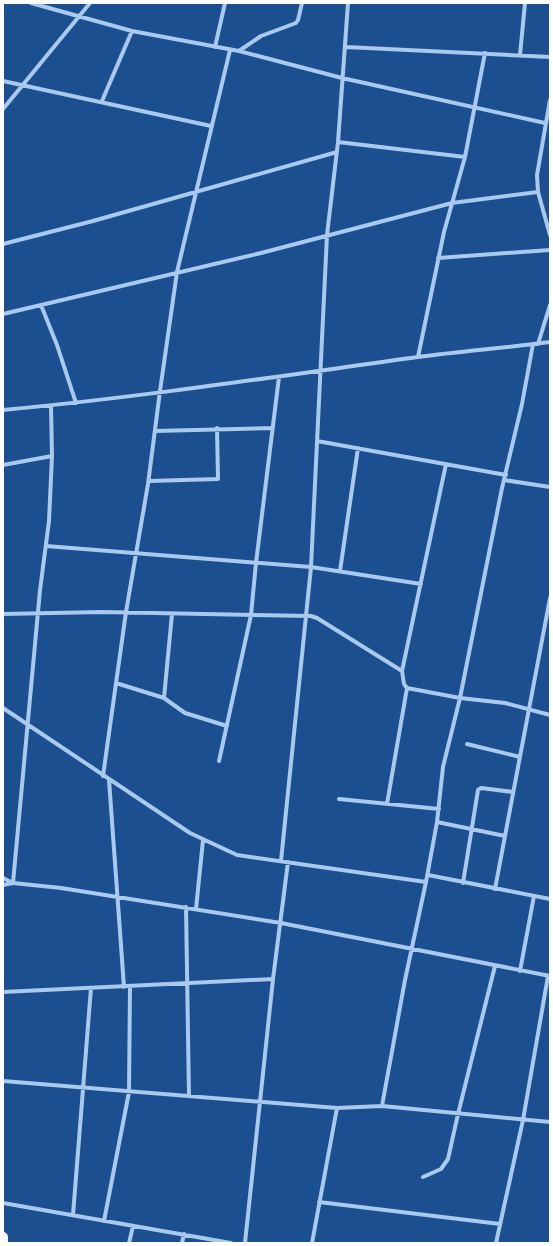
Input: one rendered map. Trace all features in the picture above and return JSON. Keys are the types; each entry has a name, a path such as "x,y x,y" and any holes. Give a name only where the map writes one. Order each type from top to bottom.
{"highway":[{"path":"3,1237 3,1243"}],"street":[{"path":"31,3 132,31 239,51 342,78 545,122"},
{"path":"3,109 21,85 90,3"},
{"path":"215,47 224,3"},
{"path":"239,51 261,36 296,23 302,3"},
{"path":"281,861 310,567 327,234 338,142 348,3"},
{"path":"520,55 525,3"},
{"path":"102,101 132,31"},
{"path":"346,47 550,57"},
{"path":"103,776 126,612 149,481 177,272 230,50"},
{"path":"418,357 438,258 465,157 485,53"},
{"path":"3,81 102,101 211,126"},
{"path":"550,100 539,158 538,192 550,235"},
{"path":"338,142 465,157"},
{"path":"3,244 337,152"},
{"path":"3,314 261,253 327,234 452,203 538,192"},
{"path":"438,258 550,250"},
{"path":"41,305 57,345 76,402"},
{"path":"382,1106 428,875 439,809 443,767 460,698 504,480 535,344 550,305"},
{"path":"3,410 51,406 279,377 418,357 550,342"},
{"path":"219,761 251,615 279,377"},
{"path":"14,882 38,612 49,521 52,456 51,406"},
{"path":"155,431 217,428 273,428"},
{"path":"149,481 218,479 217,428"},
{"path":"317,441 506,475"},
{"path":"340,571 358,448"},
{"path":"3,465 52,456"},
{"path":"387,804 407,688 404,684 402,671 446,464"},
{"path":"504,480 550,487"},
{"path":"46,546 310,567 421,584"},
{"path":"495,889 550,598"},
{"path":"3,614 38,612 126,612 306,616 317,618 402,671"},
{"path":"164,698 172,614"},
{"path":"116,683 164,698 185,713 226,726"},
{"path":"407,688 460,698 505,703 550,715"},
{"path":"3,708 190,834 238,855 426,882"},
{"path":"467,744 520,757"},
{"path":"109,780 124,987"},
{"path":"463,883 478,790 480,788 513,792"},
{"path":"340,800 439,809"},
{"path":"437,822 504,836"},
{"path":"196,909 203,840"},
{"path":"245,1243 273,979 288,862"},
{"path":"428,875 550,899"},
{"path":"3,878 14,882 118,896 281,923 549,976 522,1120 496,1243"},
{"path":"3,885 14,882"},
{"path":"520,971 534,896"},
{"path":"186,907 189,1096"},
{"path":"423,1177 441,1168 448,1159 495,966"},
{"path":"3,992 273,979"},
{"path":"104,1221 129,1092 130,986"},
{"path":"73,1215 91,988"},
{"path":"3,1081 337,1108 382,1106 550,1122"},
{"path":"312,1243 337,1108"},
{"path":"319,1202 500,1224"},
{"path":"3,1203 231,1243"},
{"path":"129,1243 133,1226"},
{"path":"182,1243 184,1234"}]}
